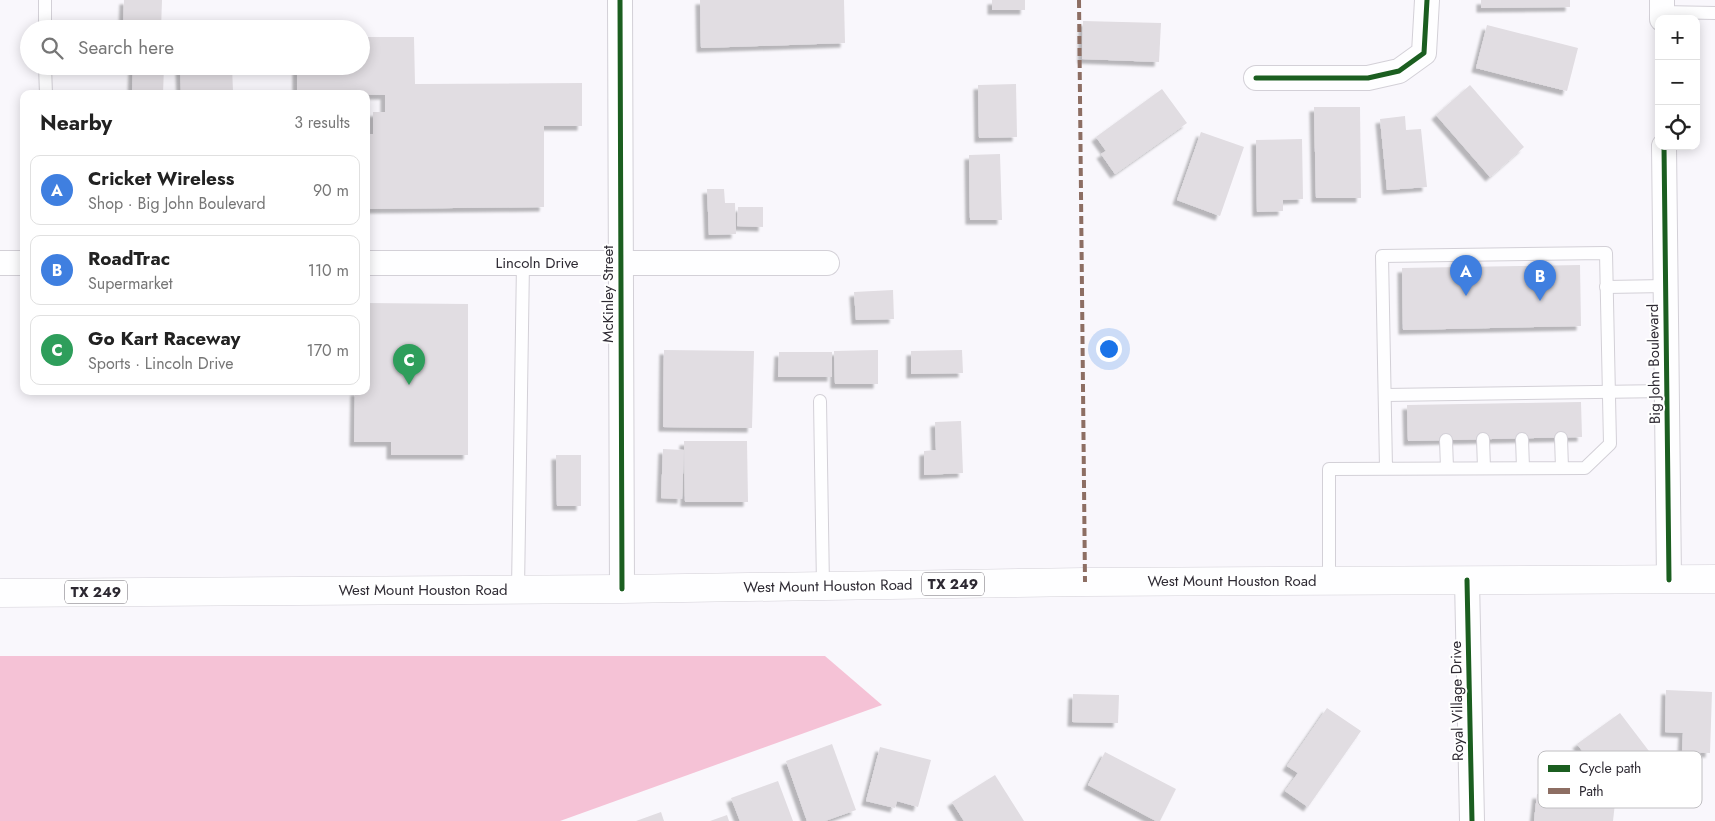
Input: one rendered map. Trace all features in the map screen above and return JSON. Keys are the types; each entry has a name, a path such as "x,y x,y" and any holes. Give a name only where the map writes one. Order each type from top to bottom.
{"main road":[{"name":"West Mount Houston Road","path":"0,593 622,589 1095,582 1715,580"}],"street":[{"name":"McKinley Street","path":"620,0 622,589"},
{"path":"1256,78 1368,78 1399,70 1424,52 1427,0"},
{"name":"Big John Boulevard","path":"1664,150 1669,580"},
{"path":"0,263 20,263"},
{"name":"Lincoln Drive","path":"370,263 827,263"},
{"name":"Royal Village Drive","path":"1467,580 1472,821"}],"lane":[{"path":"45,0 45,20"},
{"path":"1662,10 1715,13"},
{"path":"46,75 46,90"},
{"path":"1329,581 1329,469 1584,468 1610,444 1606,253 1382,256 1386,468"},
{"path":"518,590 523,263"},
{"path":"1606,287 1666,286"},
{"path":"1385,395 1446,399 1483,399 1561,397 1609,392 1667,391"},
{"path":"820,401 824,586"},
{"path":"1561,438 1562,468"},
{"path":"1483,439 1484,468"},
{"path":"1522,439 1523,468"},
{"path":"1446,440 1447,468"}],"shaded area":[{"path":"0,656 825,656 882,705 560,821 0,821"}],"building":[{"path":"124,0 162,0 161,20 123,20"},
{"path":"700,0 844,0 845,43 701,48"},
{"path":"992,0 1025,0 1025,10 992,10"},
{"path":"1481,0 1570,0 1570,7 1481,8"},
{"path":"1083,21 1161,23 1159,62 1082,59"},
{"path":"1487,25 1578,48 1567,91 1476,68"},
{"path":"370,37 414,37 415,84 582,83 582,126 544,126 544,207 370,209 370,134 373,134 373,112 385,112 385,95 370,95 370,90 297,90 297,75 370,75"},
{"path":"133,75 164,75 163,90 132,90"},
{"path":"180,75 232,75 233,90 181,90"},
{"path":"1016,84 1017,137 979,138 978,85"},
{"path":"1470,85 1524,147 1490,177 1436,115"},
{"path":"1162,89 1187,123 1115,174 1101,154 1106,151 1096,137"},
{"path":"1314,107 1360,107 1361,198 1316,198"},
{"path":"1405,116 1406,130 1421,129 1427,187 1387,190 1380,119"},
{"path":"1201,132 1244,147 1220,216 1177,200"},
{"path":"1302,139 1303,199 1283,200 1283,211 1257,212 1256,140"},
{"path":"1000,154 1002,220 970,220 969,155"},
{"path":"707,189 724,189 725,203 735,203 736,234 709,235"},
{"path":"738,207 763,207 763,227 737,226"},
{"path":"1580,265 1581,326 1403,330 1402,268"},
{"path":"893,290 894,319 856,320 854,292"},
{"path":"370,303 468,304 468,455 391,455 391,442 354,442 355,395 370,395"},
{"path":"664,350 754,351 752,428 663,427"},
{"path":"878,350 878,384 835,384 834,351"},
{"path":"962,350 963,373 911,374 911,351"},
{"path":"779,352 832,352 832,377 778,377"},
{"path":"1581,402 1582,437 1408,441 1407,405"},
{"path":"961,421 963,473 924,475 924,451 936,450 935,422"},
{"path":"684,441 747,441 748,502 685,502"},
{"path":"663,449 684,450 682,499 661,498"},
{"path":"556,455 581,455 581,506 557,506"},
{"path":"1666,690 1712,692 1710,753 1682,751 1683,733 1665,732"},
{"path":"1073,694 1119,695 1118,723 1072,722"},
{"path":"1327,708 1361,731 1308,807 1285,791 1298,773 1287,766"},
{"path":"1620,713 1649,751 1582,751 1577,744"},
{"path":"832,744 856,810 825,821 807,821 786,761"},
{"path":"880,747 931,760 918,807 897,801 895,808 866,801"},
{"path":"1105,752 1176,789 1160,821 1156,821 1088,785"},
{"path":"995,775 1024,821 964,821 952,802"},
{"path":"778,781 793,821 740,821 731,798"},
{"path":"1537,794 1538,808 1614,808 1613,821 1534,821"},
{"path":"661,812 664,821 636,821"},
{"path":"727,815 729,821 710,821"}],"marked path":[{"path":"1079,0 1085,582"}],"cycle path":[{"path":"620,0 622,589"},
{"path":"1256,78 1368,78 1399,71 1424,53 1427,0"},
{"path":"1664,150 1669,580"},
{"path":"1467,580 1472,821"}],"place":[{"name":"Cricket Wireless","path":"1466,296"},
{"name":"RoadTrac","path":"1540,301"},
{"name":"Go Kart Raceway","path":"409,385"}]}
